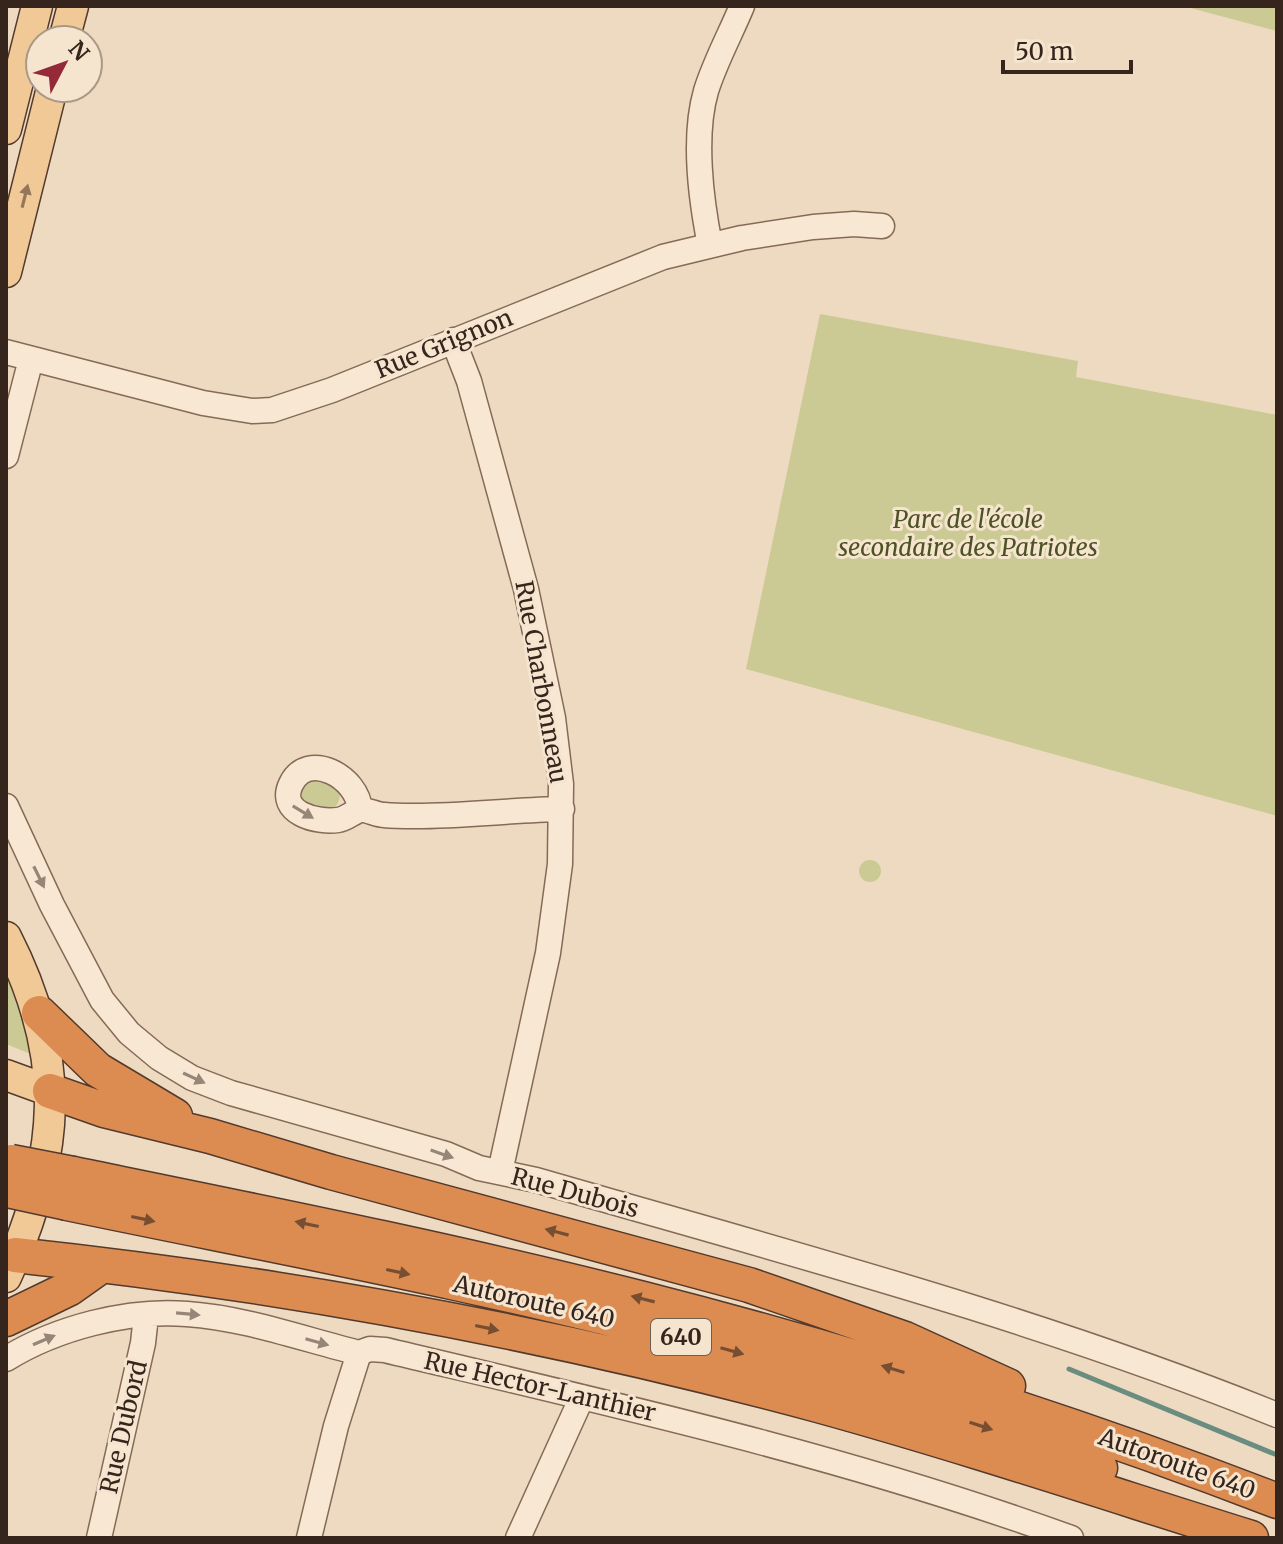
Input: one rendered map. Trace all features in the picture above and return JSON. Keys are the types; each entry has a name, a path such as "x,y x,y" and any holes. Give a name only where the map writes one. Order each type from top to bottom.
{"highway":[{"path":"39,1013 110,1079 210,1136"},
{"path":"50,1091 104,1110 210,1136 331,1172 702,1271 821,1308 905,1339 1180,1464"},
{"name":"Autoroute 640","path":"8,1176 689,1338 1006,1434 1277,1537"},
{"name":"Autoroute 640","path":"70,1189 471,1258 685,1310 955,1388 1180,1464 1277,1501"},
{"path":"9,1262 101,1266 226,1280 423,1314 721,1380 904,1429 1251,1538"},
{"path":"6,1319 70,1288 101,1266"}],"main road":[{"path":"6,129 37,6"},
{"path":"6,272 48,104"},
{"path":"6,937 39,1013 48,1056 50,1091 43,1176 27,1227 9,1262"},
{"path":"6,1075 50,1091"}],"street":[{"path":"710,245 701,163 703,107 717,60 742,6"},
{"name":"Rue Grignon","path":"6,352 203,403 264,411 332,390 630,268 710,245 830,225 882,226"},
{"name":"Rue Charbonneau","path":"453,340 469,381 531,610 553,718 562,809 560,864 548,953 500,1172"},
{"path":"6,456 31,359"},
{"name":"Rue Dubois","path":"6,806 52,905 102,1000 129,1033 159,1058 192,1078 231,1093 446,1154 479,1168 732,1236 947,1300 1157,1370 1277,1415"},
{"path":"360,810 384,815 425,816 562,809"},
{"name":"Rue Hector-Lanthier","path":"6,1359 66,1330 175,1313 207,1316 276,1330 359,1353 370,1349 385,1350 781,1446 963,1500 1071,1538"},
{"name":"Rue Dubord","path":"99,1538 143,1343 146,1316"},
{"path":"309,1538 336,1426 359,1353"},
{"path":"518,1538 582,1397"}],"green space":[{"path":"1183,6 1277,6 1277,31"},
{"name":"Parc de l'école secondaire des Patriotes","path":"820,314 1078,361 1076,377 1277,415 1277,816 746,669"},
{"path":"311,778 328,780 340,791 339,800 332,809 319,809 299,800 299,787"},
{"path":"870,860 878,863 881,871 878,879 870,882 862,879 859,871 862,863"},
{"path":"6,967 20,993 33,1055 6,1044"}],"waterway":[{"path":"1069,1369 1277,1455"}]}
